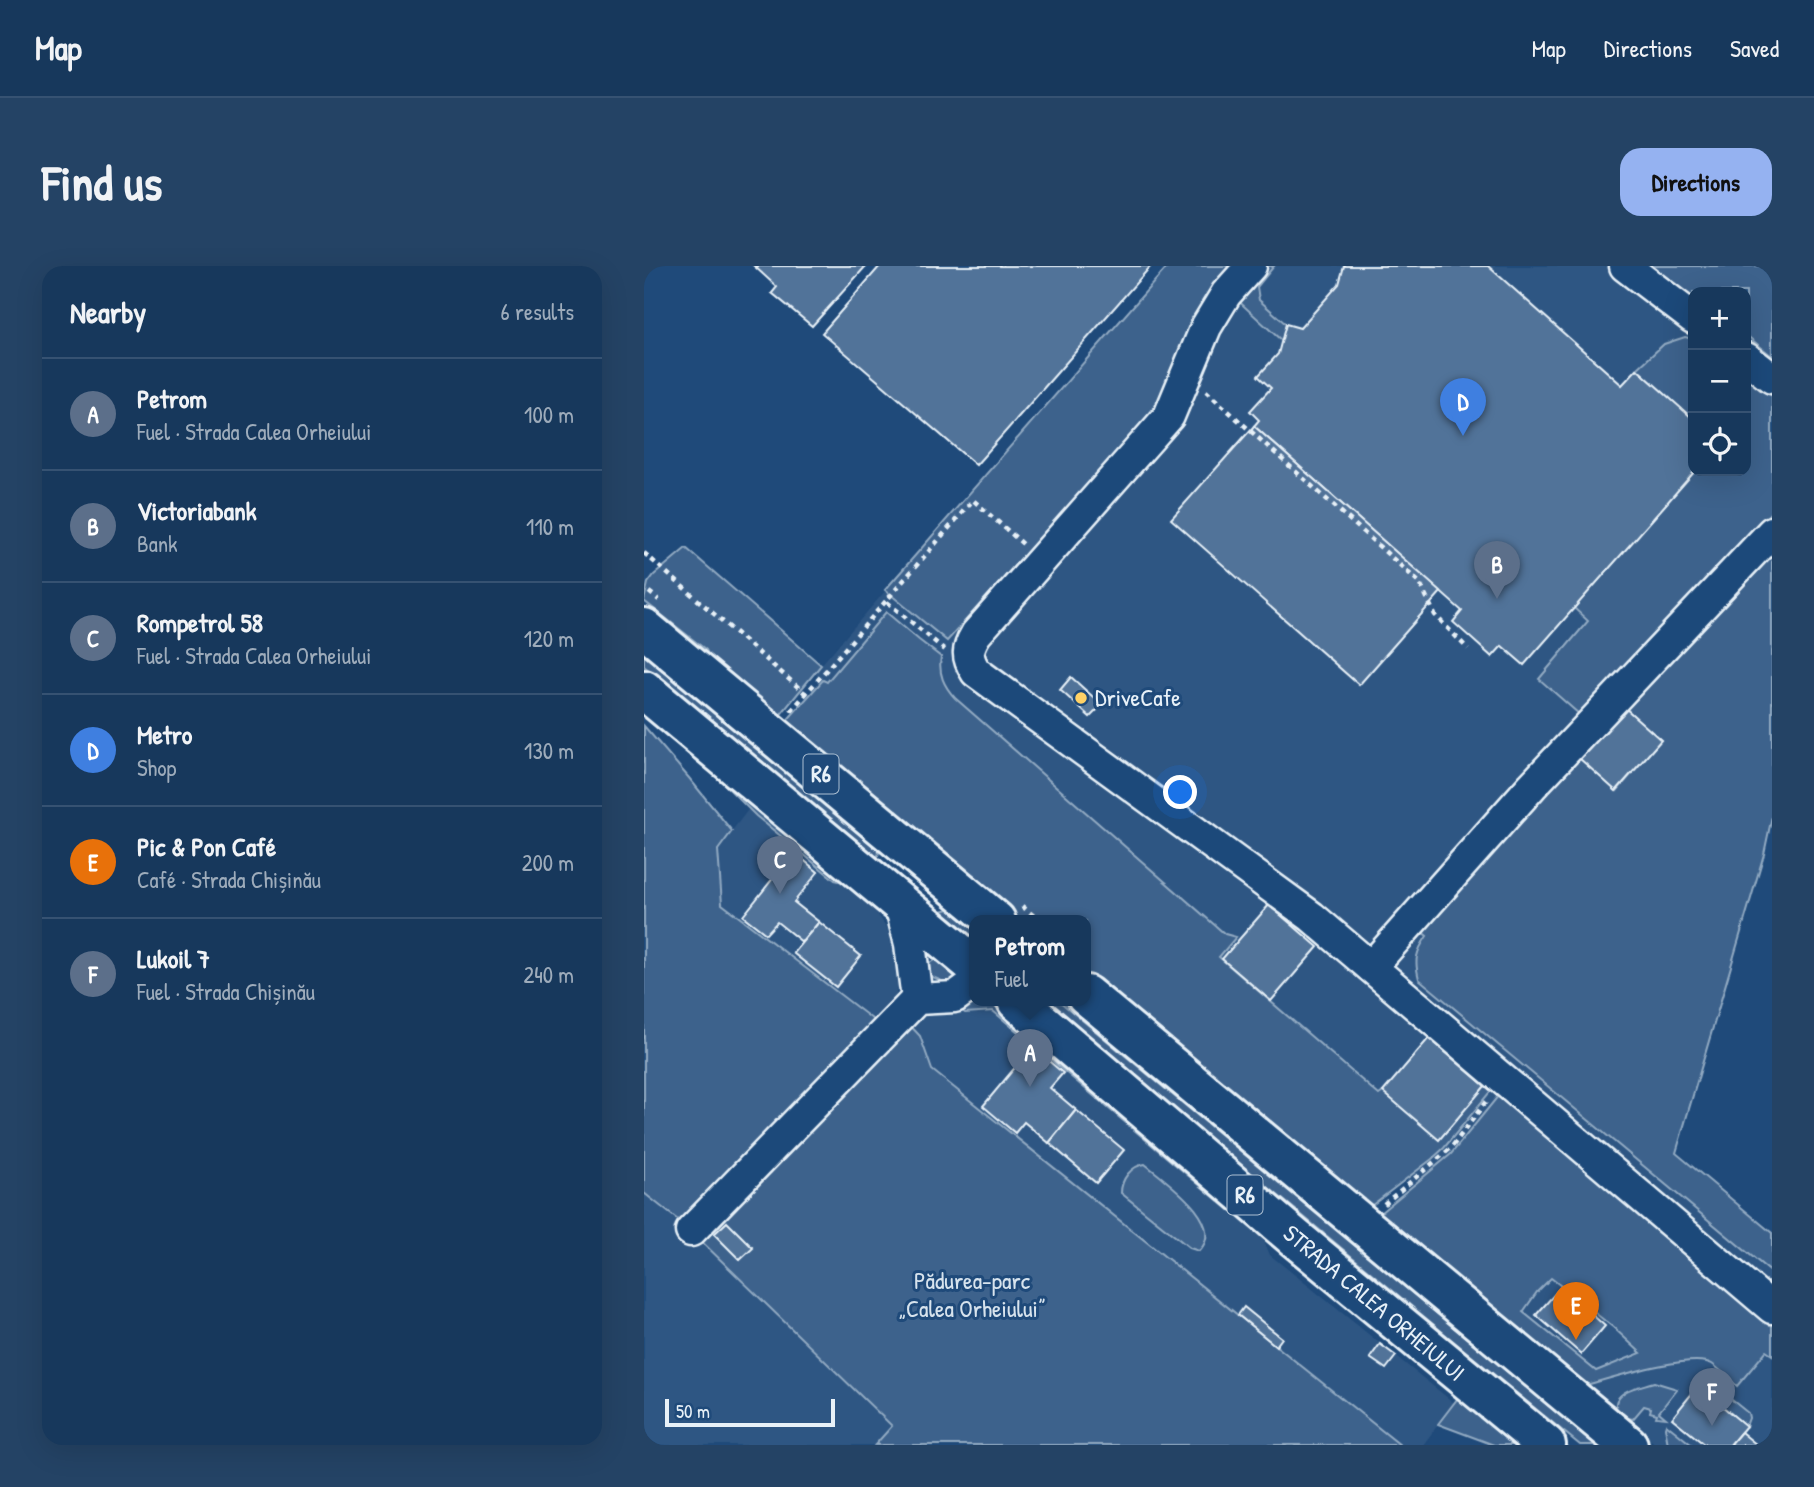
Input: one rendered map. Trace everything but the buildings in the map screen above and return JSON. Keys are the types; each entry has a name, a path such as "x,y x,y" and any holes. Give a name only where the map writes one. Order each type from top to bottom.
{"highway":[{"name":"R6","path":"644,628 989,915"},
{"name":"R6","path":"644,690 969,961"},
{"path":"900,904 930,866"},
{"name":"R6","path":"1091,999 1628,1445"},
{"name":"STRADA CALEA ORHEIULUI","path":"1023,1006 1295,1238 1546,1445"}],"lane":[{"path":"1251,266 1226,294 1206,327 1169,416 1002,603 971,642 968,654 970,663 976,672 1312,917 1391,952 1772,1308"},
{"path":"1625,266 1688,314"},
{"path":"1751,362 1772,378"},
{"path":"1391,952 1532,786 1772,532"},
{"path":"900,904 910,944 917,999"},
{"path":"1391,952 1402,974 1418,996 1772,1294"},
{"path":"691,1231 917,999 955,997 969,987"}],"path":[{"path":"1186,374 1420,583 1435,615 1468,649"},
{"path":"772,732 973,500 1041,559"},
{"path":"644,553 806,694"},
{"path":"887,601 943,650"},
{"path":"1379,1209 1451,1148 1489,1098"}],"shaded area":[{"path":"1168,266 1767,266 1772,270 1772,816 1764,854 1676,1153 1772,1233 1772,1445 1657,1445 1583,1386 1606,1380 1523,1312 1537,1292 814,673"},
{"path":"751,806 871,905 887,928 898,966 898,984 895,999 876,1022 722,904 718,849"},
{"path":"960,1001 969,1001 969,1006 996,1007 1257,1225 1270,1255 1454,1403 1423,1445 1400,1445 932,1070 920,1036 907,1022"},
{"path":"644,1193 699,1238 892,1427 875,1445 644,1445"}],"green space":[{"path":"1168,266 1237,266 1156,405 1139,427 947,641 885,590"},
{"path":"1262,266 1274,266 1257,287 1259,300 1286,324 1282,341 1234,297"},
{"path":"1651,266 1767,266 1772,270 1772,356 1751,339 1751,287 1688,287 1688,294"},
{"path":"1688,338 1688,414 1637,369 1664,344"},
{"path":"1751,377 1772,396 1772,511 1579,714 1539,679 1588,621 1574,608 1691,476 1751,476"},
{"path":"686,548 821,665 777,719 714,667 706,650 644,601 648,583 654,575"},
{"path":"1772,550 1772,816 1764,854 1676,1153 1772,1233 1772,1273 1419,979 1416,961 1427,936 1421,931 1579,758 1617,791 1661,740 1624,707"},
{"path":"886,612 941,657 943,679 955,698 1225,934 1236,937 1219,957 1379,1095 1383,1092 1439,1139 1488,1082 1494,1087 1444,1148 1367,1209 1091,980 1091,915 1012,915 783,725 823,680 827,682"},
{"path":"644,654 878,849 878,856 872,856 644,666"},
{"path":"644,726 732,831 718,850 722,904 876,1022 683,1224 644,1193"},
{"path":"720,780 844,882 835,880 756,816"},
{"path":"949,909 969,926 969,939 937,912"},
{"path":"939,957 962,981 953,986 928,975 928,964"},
{"path":"969,1003 969,1006 996,1007 1257,1225 1254,1231 993,1011 965,1013 957,1007"},
{"path":"1050,1006 1065,1006 1596,1445 1580,1445"},
{"name":"Pădurea-parc „Calea Orheiului”","path":"907,1022 920,1036 932,1070 1400,1445 875,1445 892,1426 699,1239"},
{"path":"1503,1090 1772,1317 1772,1355 1766,1351 1737,1386 1712,1364 1687,1361 1583,1386 1374,1218 1451,1154","holes":["1551,1278 1641,1353 1596,1371 1523,1312"]},
{"path":"1145,1164 1178,1191 1200,1215 1206,1240 1199,1251 1190,1248 1121,1193 1128,1174 1135,1167"},
{"path":"1654,1382 1677,1389 1659,1412 1666,1418 1656,1417 1657,1414 1650,1412 1651,1408 1644,1406 1633,1419 1619,1412 1616,1404 1620,1396"},
{"path":"1711,1383 1748,1413 1746,1426 1698,1386"},
{"path":"1461,1394 1522,1445 1494,1445 1438,1424"},
{"path":"1666,1424 1692,1445 1668,1445"}],"place":[{"name":"Metro","path":"1463,436"},
{"name":"Victoriabank","path":"1497,599"},
{"name":"DriveCafe","path":"1081,698"},
{"name":"Rompetrol 58","path":"780,894"},
{"name":"Petrom","path":"1030,1087"},
{"name":"Pic & Pon Café","path":"1576,1340"},
{"name":"Lukoil 7","path":"1712,1426"}]}
